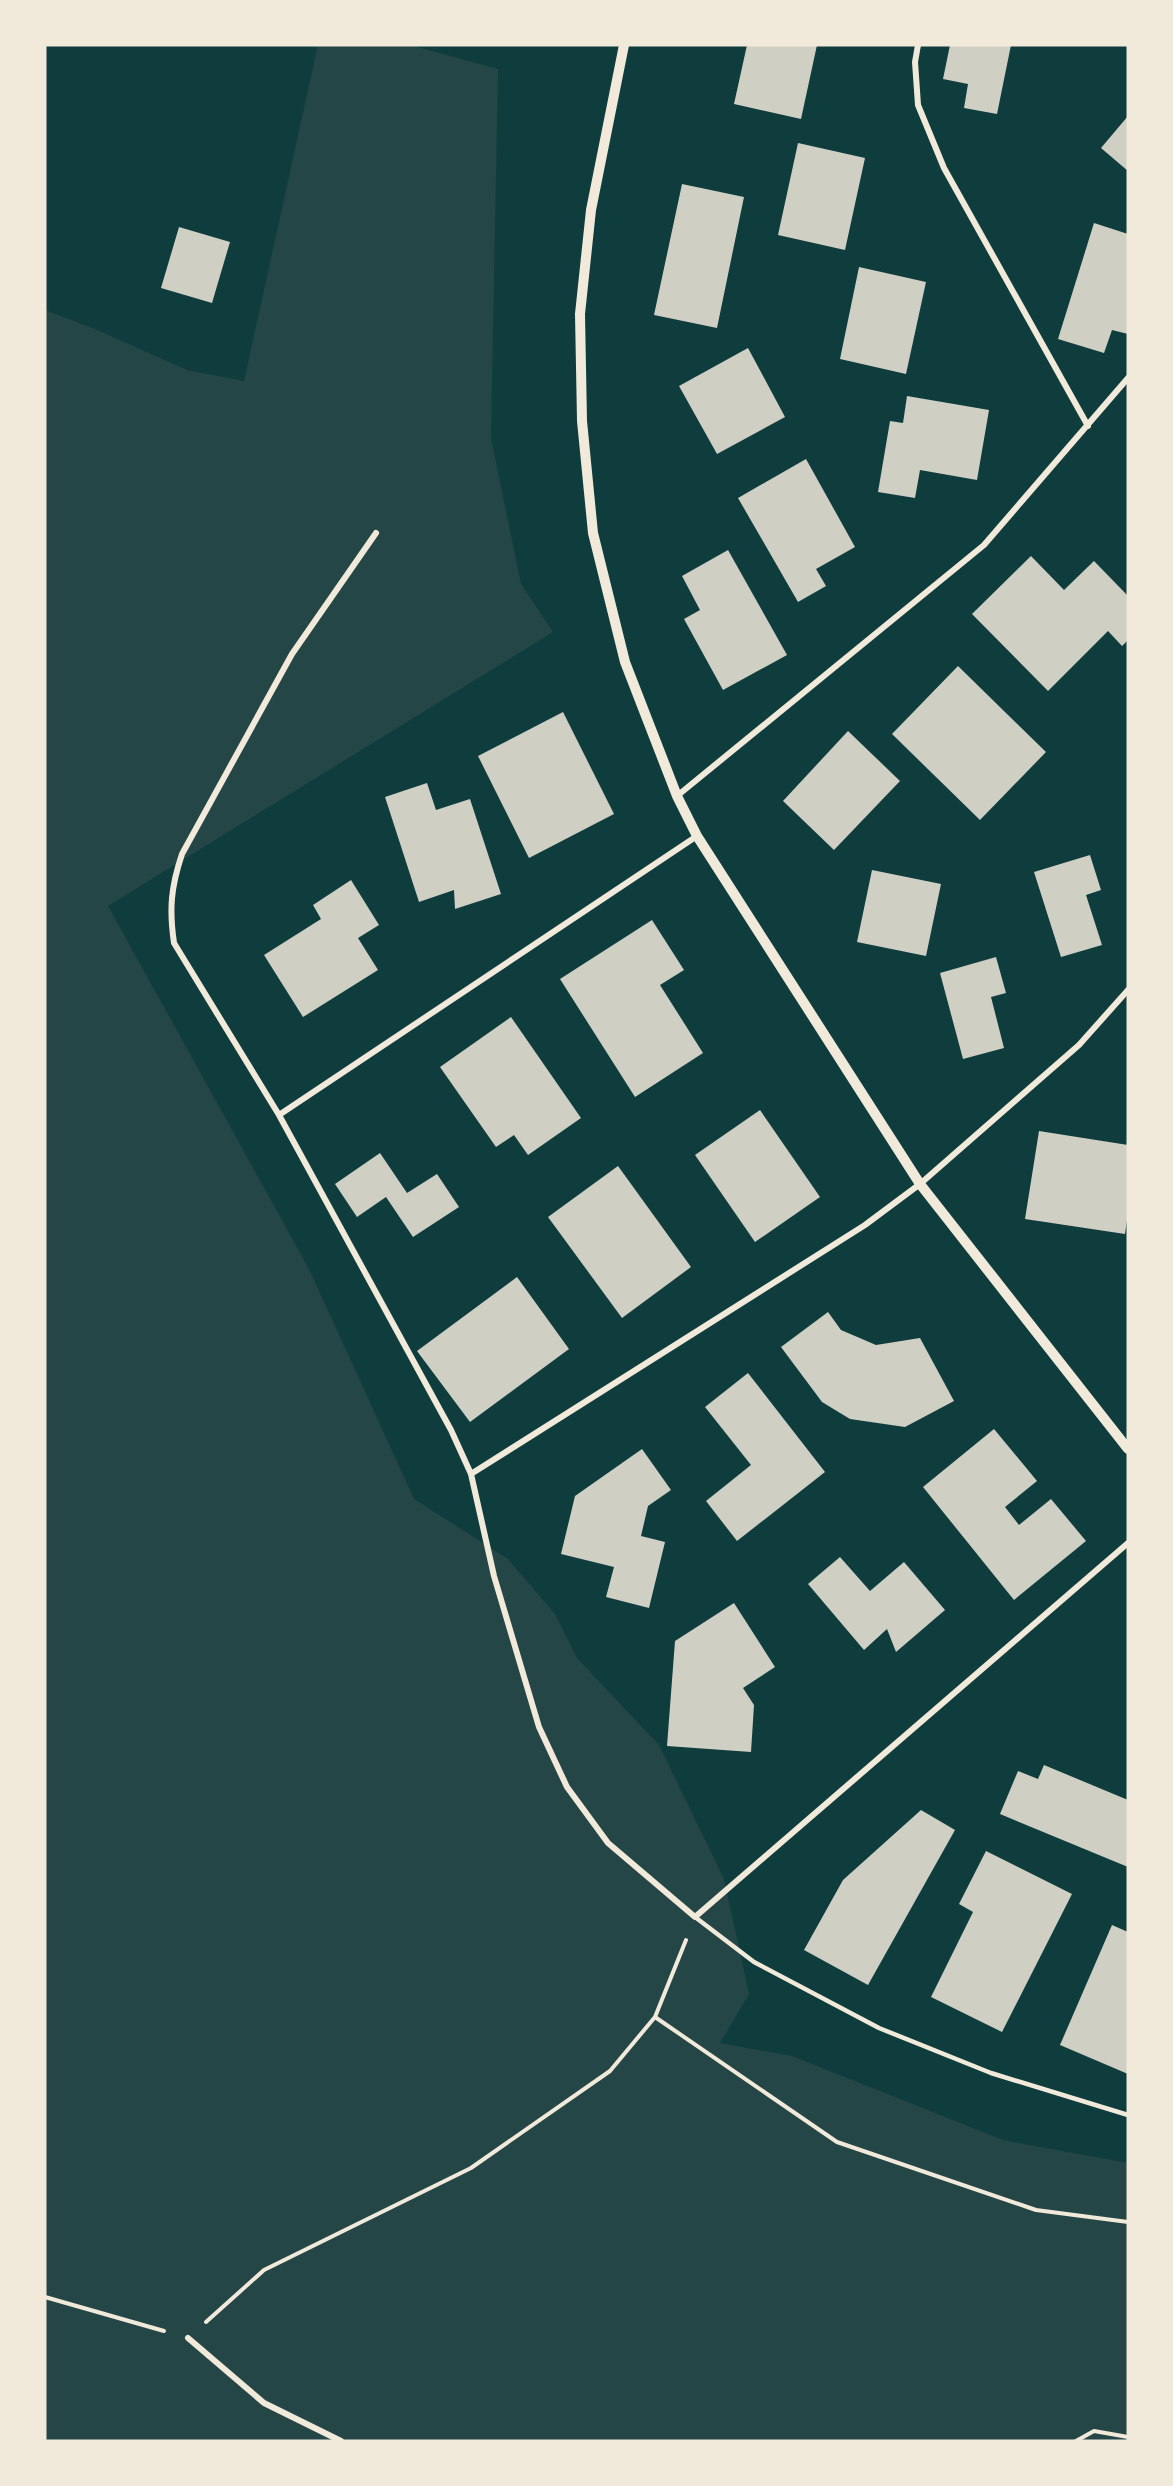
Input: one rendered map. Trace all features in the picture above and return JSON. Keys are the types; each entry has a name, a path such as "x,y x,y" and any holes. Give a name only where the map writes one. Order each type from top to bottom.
{"street":[{"path":"624,45 591,210 580,314 582,421 593,533 625,662 677,796 697,836 920,1184 1128,1449"},
{"path":"918,45 915,62 918,105 944,168 1088,426"},
{"path":"677,796 984,545 1128,378"},
{"path":"376,533 292,654 182,854 173,882 170,913 174,943 279,1115 451,1430 471,1474 494,1576 539,1727 567,1787 608,1843 695,1917 1128,1543"},
{"path":"279,1115 697,836"},
{"path":"471,1474 865,1226 920,1184 1079,1045 1128,990"},
{"path":"188,2338 264,2403 341,2441"}],"lane":[{"path":"695,1917 754,1962 879,2028 991,2073 1128,2115"}],"path":[{"path":"45,2297 188,2338 264,2270 471,2168 610,2071 654,2017 695,1917"},
{"path":"654,2017 837,2142 1036,2210 1128,2222"},
{"path":"1076,2441 1094,2432 1128,2437"}],"shaded area":[{"path":"318,45 410,45 498,69 491,438 521,584 553,632 108,906 309,1269 414,1499 508,1559 555,1614 577,1658 659,1745 724,1879 749,1994 720,2043 792,2056 1003,2140 1128,2163 1128,2441 45,2441 45,310 95,329 187,370 244,381"}],"building":[{"path":"747,45 817,45 801,119 734,104"},
{"path":"950,45 1011,45 997,114 964,108 968,84 943,79"},
{"path":"1128,116 1128,171 1101,148"},
{"path":"798,143 865,158 845,250 778,235"},
{"path":"682,184 744,197 717,328 654,315"},
{"path":"1094,223 1128,234 1128,334 1112,330 1104,353 1058,339"},
{"path":"179,227 230,242 212,303 161,288"},
{"path":"859,267 926,282 906,374 840,359"},
{"path":"748,348 785,417 717,454 679,386"},
{"path":"907,396 989,410 977,480 920,470 915,498 878,492 890,421 903,423"},
{"path":"806,459 855,547 816,569 826,586 798,602 738,498"},
{"path":"728,550 787,655 723,690 684,619 700,610 682,576"},
{"path":"1031,556 1064,590 1094,561 1128,596 1128,640 1122,646 1108,631 1048,691 972,614"},
{"path":"958,666 1046,752 980,820 892,734"},
{"path":"563,712 614,814 529,858 478,756"},
{"path":"848,731 900,781 834,850 783,801"},
{"path":"427,783 436,810 470,799 501,894 455,909 454,890 419,902 385,797"},
{"path":"1090,855 1101,890 1086,895 1102,945 1061,957 1034,872"},
{"path":"872,870 941,884 926,956 857,942"},
{"path":"351,880 379,925 358,938 378,970 303,1017 264,955 321,919 313,905"},
{"path":"652,920 684,970 660,985 703,1053 635,1097 560,979"},
{"path":"996,957 1006,993 991,997 1004,1048 963,1059 940,973"},
{"path":"511,1017 581,1118 528,1155 514,1135 496,1147 440,1067"},
{"path":"760,1110 820,1197 755,1242 695,1155"},
{"path":"1039,1131 1128,1145 1128,1213 1125,1234 1025,1219"},
{"path":"380,1153 407,1193 437,1174 459,1207 413,1237 386,1197 357,1217 335,1184"},
{"path":"618,1166 691,1267 622,1318 548,1217"},
{"path":"517,1277 569,1349 470,1422 417,1351"},
{"path":"828,1312 841,1330 876,1345 920,1338 954,1401 905,1427 850,1419 822,1402 781,1347"},
{"path":"748,1373 825,1472 737,1541 706,1501 751,1465 705,1407"},
{"path":"994,1429 1037,1481 1005,1507 1019,1525 1051,1499 1086,1541 1014,1600 923,1487"},
{"path":"642,1449 671,1490 648,1506 641,1536 665,1542 649,1608 606,1597 614,1567 561,1554 575,1496"},
{"path":"840,1557 870,1591 904,1562 945,1610 896,1652 887,1629 864,1650 808,1584"},
{"path":"734,1603 775,1667 743,1688 754,1705 751,1752 667,1746 675,1641"},
{"path":"1044,1765 1128,1800 1128,1867 1000,1814 1018,1771 1038,1779"},
{"path":"921,1810 955,1830 868,1985 804,1950 843,1880"},
{"path":"986,1851 1072,1894 1002,2032 931,1997 973,1912 959,1904"},
{"path":"1112,1925 1128,1932 1128,2074 1060,2045"}]}
